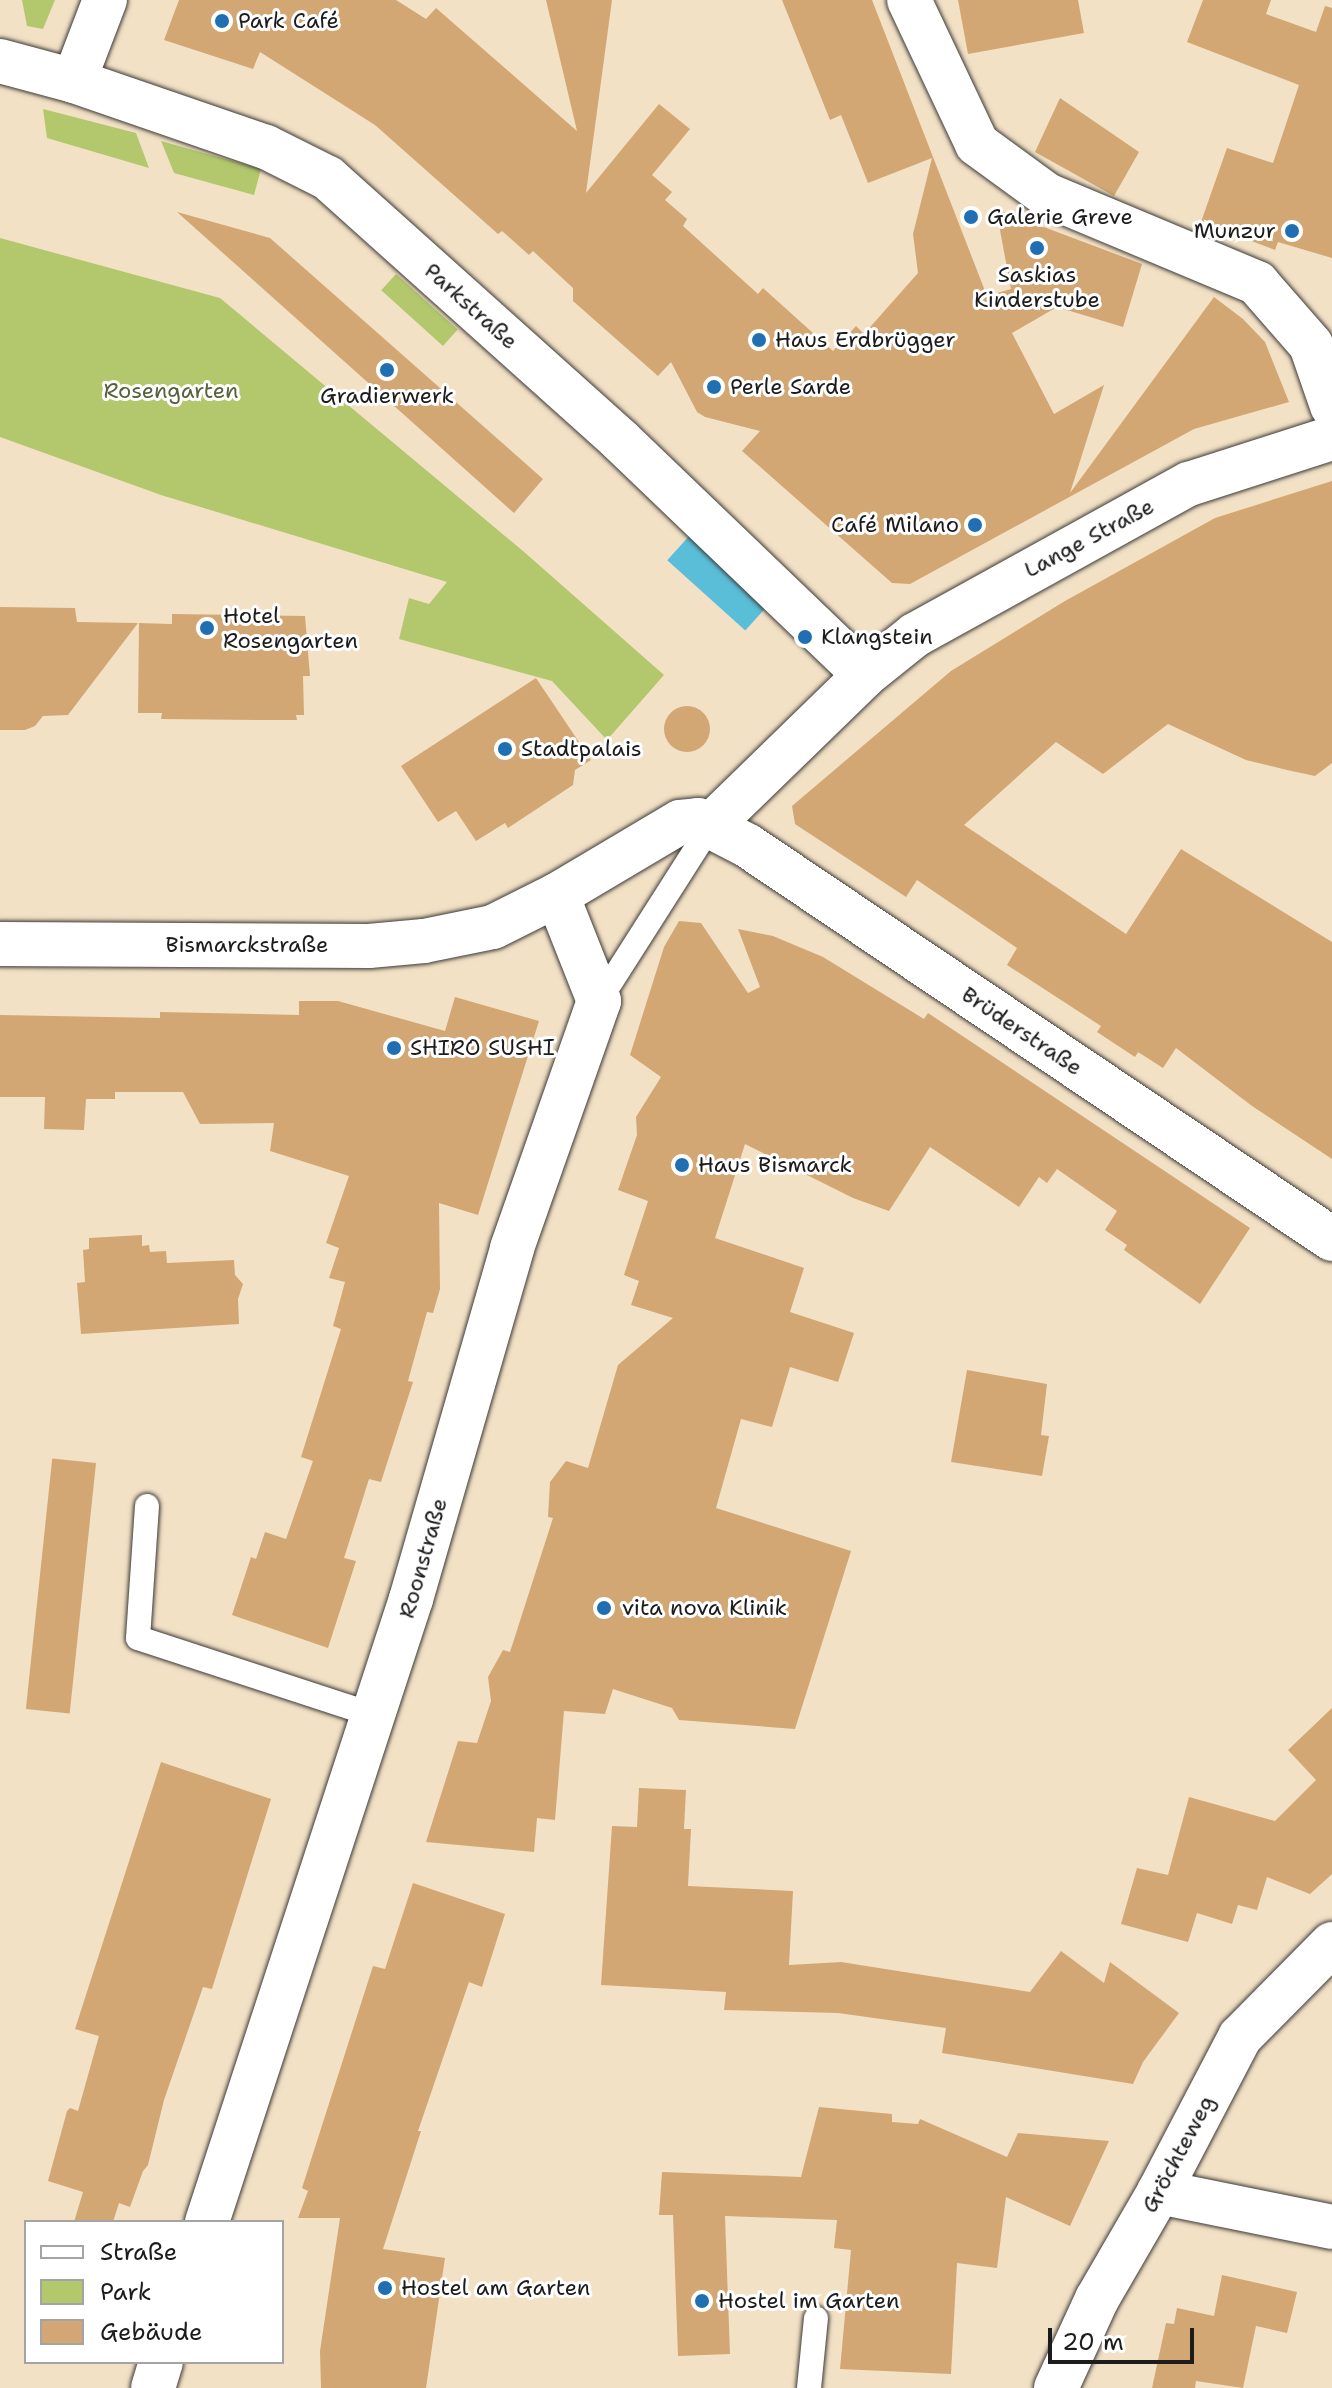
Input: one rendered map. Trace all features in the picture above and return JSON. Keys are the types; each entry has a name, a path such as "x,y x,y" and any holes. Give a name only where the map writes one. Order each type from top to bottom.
{"street":[{"path":"74,81 105,0"},
{"path":"909,0 977,144 1047,195 1257,283 1311,345 1332,406"},
{"name":"Parkstraße","path":"0,61 74,81 266,147 328,178 620,440 865,675"},
{"name":"Lange Straße","path":"711,825 865,675 915,635 1189,484 1332,438"},
{"name":"Bismarckstraße","path":"0,944 369,946 424,941 493,927 557,895 680,822 698,820 711,825"},
{"name":"Brüderstraße","path":"711,825 1332,1239"},
{"path":"557,895 599,1001"},
{"name":"Roonstraße","path":"208,2220 411,1599 512,1248 599,1001"},
{"name":"Gröchteweg","path":"1056,2388 1097,2299 1159,2192 1240,2037 1332,1944"},
{"path":"1159,2192 1332,2227"},
{"path":"153,2388 160,2364"}],"lane":[{"path":"599,1001 711,825"},
{"path":"147,1506 138,1638 373,1715"},
{"path":"809,2388 816,2318"}],"green space":[{"path":"22,0 55,0 43,29 27,26"},
{"path":"43,109 136,133 149,168 47,138"},
{"path":"161,141 261,169 254,195 174,173"},
{"name":"Rosengarten","path":"0,238 220,298 523,551 664,675 607,740 552,681 399,639 409,598 429,604 447,582 161,495 0,437"},
{"path":"396,274 458,330 443,346 381,290"}],"water":[{"path":"690,535 768,605 745,631 667,560"}],"building":[{"path":"179,0 396,0 426,19 436,8 577,131 546,0 612,0 586,193 659,104 690,129 652,175 672,192 665,200 687,219 683,226 758,294 763,288 833,351 856,326 864,334 918,273 913,234 932,158 868,183 841,115 830,120 782,0 872,0 987,296 1011,289 996,209 1142,264 1123,327 1057,307 1012,333 1054,414 1104,385 1070,493 1214,297 1243,319 1265,342 1289,402 1194,429 910,584 892,583 742,451 760,431 705,417 697,412 671,362 658,376 573,301 573,288 533,251 529,255 502,231 498,234 375,125 260,52 253,69 164,40"},
{"path":"958,0 1078,0 1084,33 968,54"},
{"path":"1203,0 1271,0 1266,14 1316,32 1325,6 1332,8 1332,258 1278,242 1275,250 1201,222 1227,148 1273,163 1299,85 1187,42"},
{"path":"1060,98 1139,152 1114,196 1035,152"},
{"name":"Gradierwerk","path":"177,212 270,238 543,479 514,513"},
{"path":"1332,481 1332,763 1315,776 1287,770 1246,760 1168,724 1103,774 1056,742 964,825 1126,934 1181,849 1332,942 1332,1159 1252,1106 1176,1048 1163,1068 1138,1052 1135,1057 1097,1032 1101,1026 1007,965 1017,948 917,880 906,897 795,824 792,806 951,671 1065,601 1215,518"},
{"path":"0,607 75,608 77,622 138,623 68,715 43,716 35,726 25,730 0,730"},
{"path":"172,614 305,616 310,676 303,676 304,715 296,715 297,720 161,719 162,713 138,713 139,623 172,624"},
{"name":"Stadtpalais","path":"536,678 591,760 575,770 573,785 508,828 505,823 476,841 456,811 438,822 401,766"},
{"path":"687,706 703,713 710,729 703,745 687,752 671,745 664,729 671,713"},
{"path":"679,921 701,923 748,993 760,987 738,929 773,936 823,957 924,1019 928,1013 1250,1228 1200,1304 1124,1250 1127,1245 1105,1230 1117,1211 1057,1169 1047,1183 1039,1177 1019,1207 930,1147 889,1211 853,1198 745,1144 715,1238 804,1268 790,1312 854,1333 838,1382 790,1367 772,1427 741,1419 716,1508 851,1551 795,1729 679,1720 672,1708 613,1689 605,1714 564,1711 555,1820 537,1818 534,1852 426,1842 458,1741 477,1743 491,1701 488,1677 503,1650 510,1652 553,1518 548,1517 550,1482 566,1461 588,1468 618,1365 673,1318 631,1305 639,1281 624,1275 648,1201 618,1190 637,1135 636,1117 661,1077 630,1055 664,947"},
{"path":"455,997 539,1021 478,1215 439,1203 440,1289 433,1313 427,1312 408,1381 413,1382 381,1482 369,1479 344,1558 356,1561 328,1648 232,1615 251,1557 256,1559 265,1532 286,1539 313,1461 301,1457 341,1329 333,1326 345,1282 329,1278 339,1248 326,1243 349,1176 270,1151 274,1123 200,1124 183,1092 115,1092 115,1099 86,1099 84,1130 44,1129 45,1097 0,1097 0,1015 160,1018 160,1012 299,1015 299,1001 338,1001 445,1031"},
{"path":"142,1235 142,1246 149,1245 150,1252 166,1251 167,1263 234,1260 235,1275 243,1284 238,1299 239,1324 81,1334 77,1283 85,1282 83,1250 89,1249 89,1238"},
{"path":"967,1370 1047,1384 1041,1435 1049,1436 1042,1476 951,1462"},
{"path":"52,1458 96,1463 70,1714 26,1709"},
{"path":"1332,1708 1332,1874 1310,1894 1267,1877 1257,1910 1238,1905 1232,1924 1197,1913 1188,1942 1121,1924 1137,1868 1168,1875 1189,1797 1275,1821 1316,1780 1288,1750"},
{"path":"161,1762 271,1799 212,1989 203,1987 164,2100 148,2165 130,2207 119,2203 114,2220 75,2220 83,2192 48,2181 67,2111 70,2108 78,2111 99,2036 75,2029"},
{"path":"639,1788 686,1790 684,1829 691,1829 688,1886 793,1891 789,1965 841,1962 1030,1992 1061,1951 1104,1983 1110,1962 1179,2013 1143,2062 1133,2084 942,2053 946,2028 838,2013 724,2010 726,1992 601,1985 612,1826 637,1827"},
{"path":"413,1883 505,1914 482,1987 469,1982 418,2131 421,2131 383,2249 445,2258 426,2388 321,2388 320,2351 340,2218 298,2218 308,2191 302,2188 373,1966 385,1969"},
{"path":"819,2107 892,2114 892,2122 918,2124 920,2119 1007,2157 1018,2133 1109,2141 1070,2226 1006,2197 997,2268 957,2263 951,2374 840,2369 851,2250 834,2248 837,2220 725,2216 730,2354 678,2356 673,2215 659,2215 662,2172 801,2177"},
{"path":"1222,2275 1297,2292 1287,2333 1256,2326 1243,2388 1196,2381 1195,2388 1152,2388 1166,2323 1174,2324 1177,2308 1214,2316"}],"place":[{"name":"Park Café","path":"222,21"},
{"name":"Galerie Greve","path":"971,217"},
{"name":"Munzur","path":"1292,231"},
{"name":"Saskias Kinderstube","path":"1037,248"},
{"name":"Haus Erdbrügger","path":"759,340"},
{"name":"Gradierwerk","path":"387,370"},
{"name":"Perle Sarde","path":"714,387"},
{"name":"Café Milano","path":"975,525"},
{"name":"Hotel Rosengarten","path":"207,628"},
{"name":"Klangstein","path":"805,637"},
{"name":"Stadtpalais","path":"505,749"},
{"name":"SHIRO SUSHI","path":"394,1048"},
{"name":"Haus Bismarck","path":"682,1165"},
{"name":"vita nova Klinik","path":"604,1608"},
{"name":"Hostel am Garten","path":"385,2288"},
{"name":"Hostel im Garten","path":"702,2301"}]}
